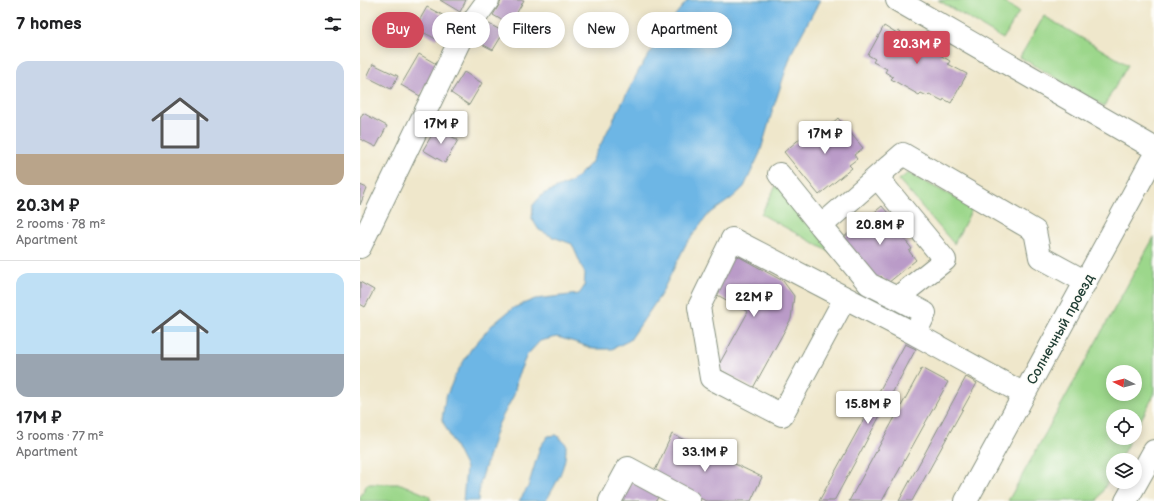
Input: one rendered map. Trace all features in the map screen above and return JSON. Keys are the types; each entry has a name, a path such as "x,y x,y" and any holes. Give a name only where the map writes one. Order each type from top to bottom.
{"street":[{"path":"360,247 462,36 488,0"},
{"path":"897,0 1154,148"},
{"path":"821,226 903,154 1035,231 1040,257 1086,282"},
{"name":"Солнечный проезд","path":"966,501 1154,156"},
{"path":"779,174 869,284 925,313 915,334"},
{"path":"877,177 945,260 897,298"},
{"path":"845,298 782,415 711,378 699,307 732,239 915,334 1024,394"},
{"path":"1126,501 1154,451"},
{"path":"610,501 628,468 685,500"}],"green space":[{"path":"938,0 1000,0 1019,12 1003,39"},
{"path":"1044,16 1128,65 1104,106 1020,57"},
{"path":"908,173 973,207 954,244 899,180"},
{"path":"778,182 839,257 761,214"},
{"path":"1154,237 1154,395 1142,418 1142,409 1106,409 1106,445 1127,445 1123,453 1106,453 1106,485 1097,501 1008,501"},
{"path":"367,484 401,484 429,496 431,501 360,501 360,497"}],"water":[{"path":"688,0 820,0 792,52 760,153 744,187 732,198 708,215 686,244 660,296 630,340 612,349 593,349 557,337 540,341 527,355 518,375 514,395 498,425 480,484 478,501 463,501 466,468 442,420 445,399 456,374 471,349 492,325 513,308 535,299 579,294 584,287 585,274 572,244 539,230 532,219 533,205 543,194 573,181 591,163 639,70 654,48 732,48 732,12 678,12"},
{"path":"557,435 566,444 565,460 560,474 546,501 519,501 528,487 540,447 548,436"}],"building":[{"path":"440,0 466,0 460,12"},
{"path":"502,0 524,0 517,12 498,12 498,18 493,15"},
{"path":"427,7 437,12 432,12 432,37 424,33 424,12"},
{"path":"490,25 498,29 498,42 493,50 489,48"},
{"path":"884,26 897,34 898,31 912,39 915,35 943,51 940,55 950,61 948,64 967,74 951,103 929,94 927,96 921,93 919,95 891,79 893,77 885,72 887,69 873,62 875,59 868,55"},
{"path":"419,54 438,65 420,96 401,85"},
{"path":"373,64 398,76 391,89 367,77"},
{"path":"464,72 482,83 469,105 451,93"},
{"path":"363,113 387,126 376,147 360,139 360,119"},
{"path":"838,118 863,148 854,155 857,159 849,165 852,168 819,195 784,152 815,126 818,129 827,123 829,126"},
{"path":"436,128 458,140 445,163 423,150"},
{"path":"360,185 367,188 360,205"},
{"path":"882,206 908,237 905,240 912,249 909,251 916,260 888,283 881,276 877,280 838,242"},
{"path":"734,254 783,281 794,296 791,319 753,388 717,368 748,312 712,292"},
{"path":"360,282 374,290 365,307 360,304"},
{"path":"905,344 916,349 834,501 819,501"},
{"path":"922,368 948,382 882,501 849,501"},
{"path":"966,377 977,383 912,501 899,501"},
{"path":"672,434 762,477 751,501 706,501 653,475"},
{"path":"632,481 659,495 656,501 621,501"}]}
